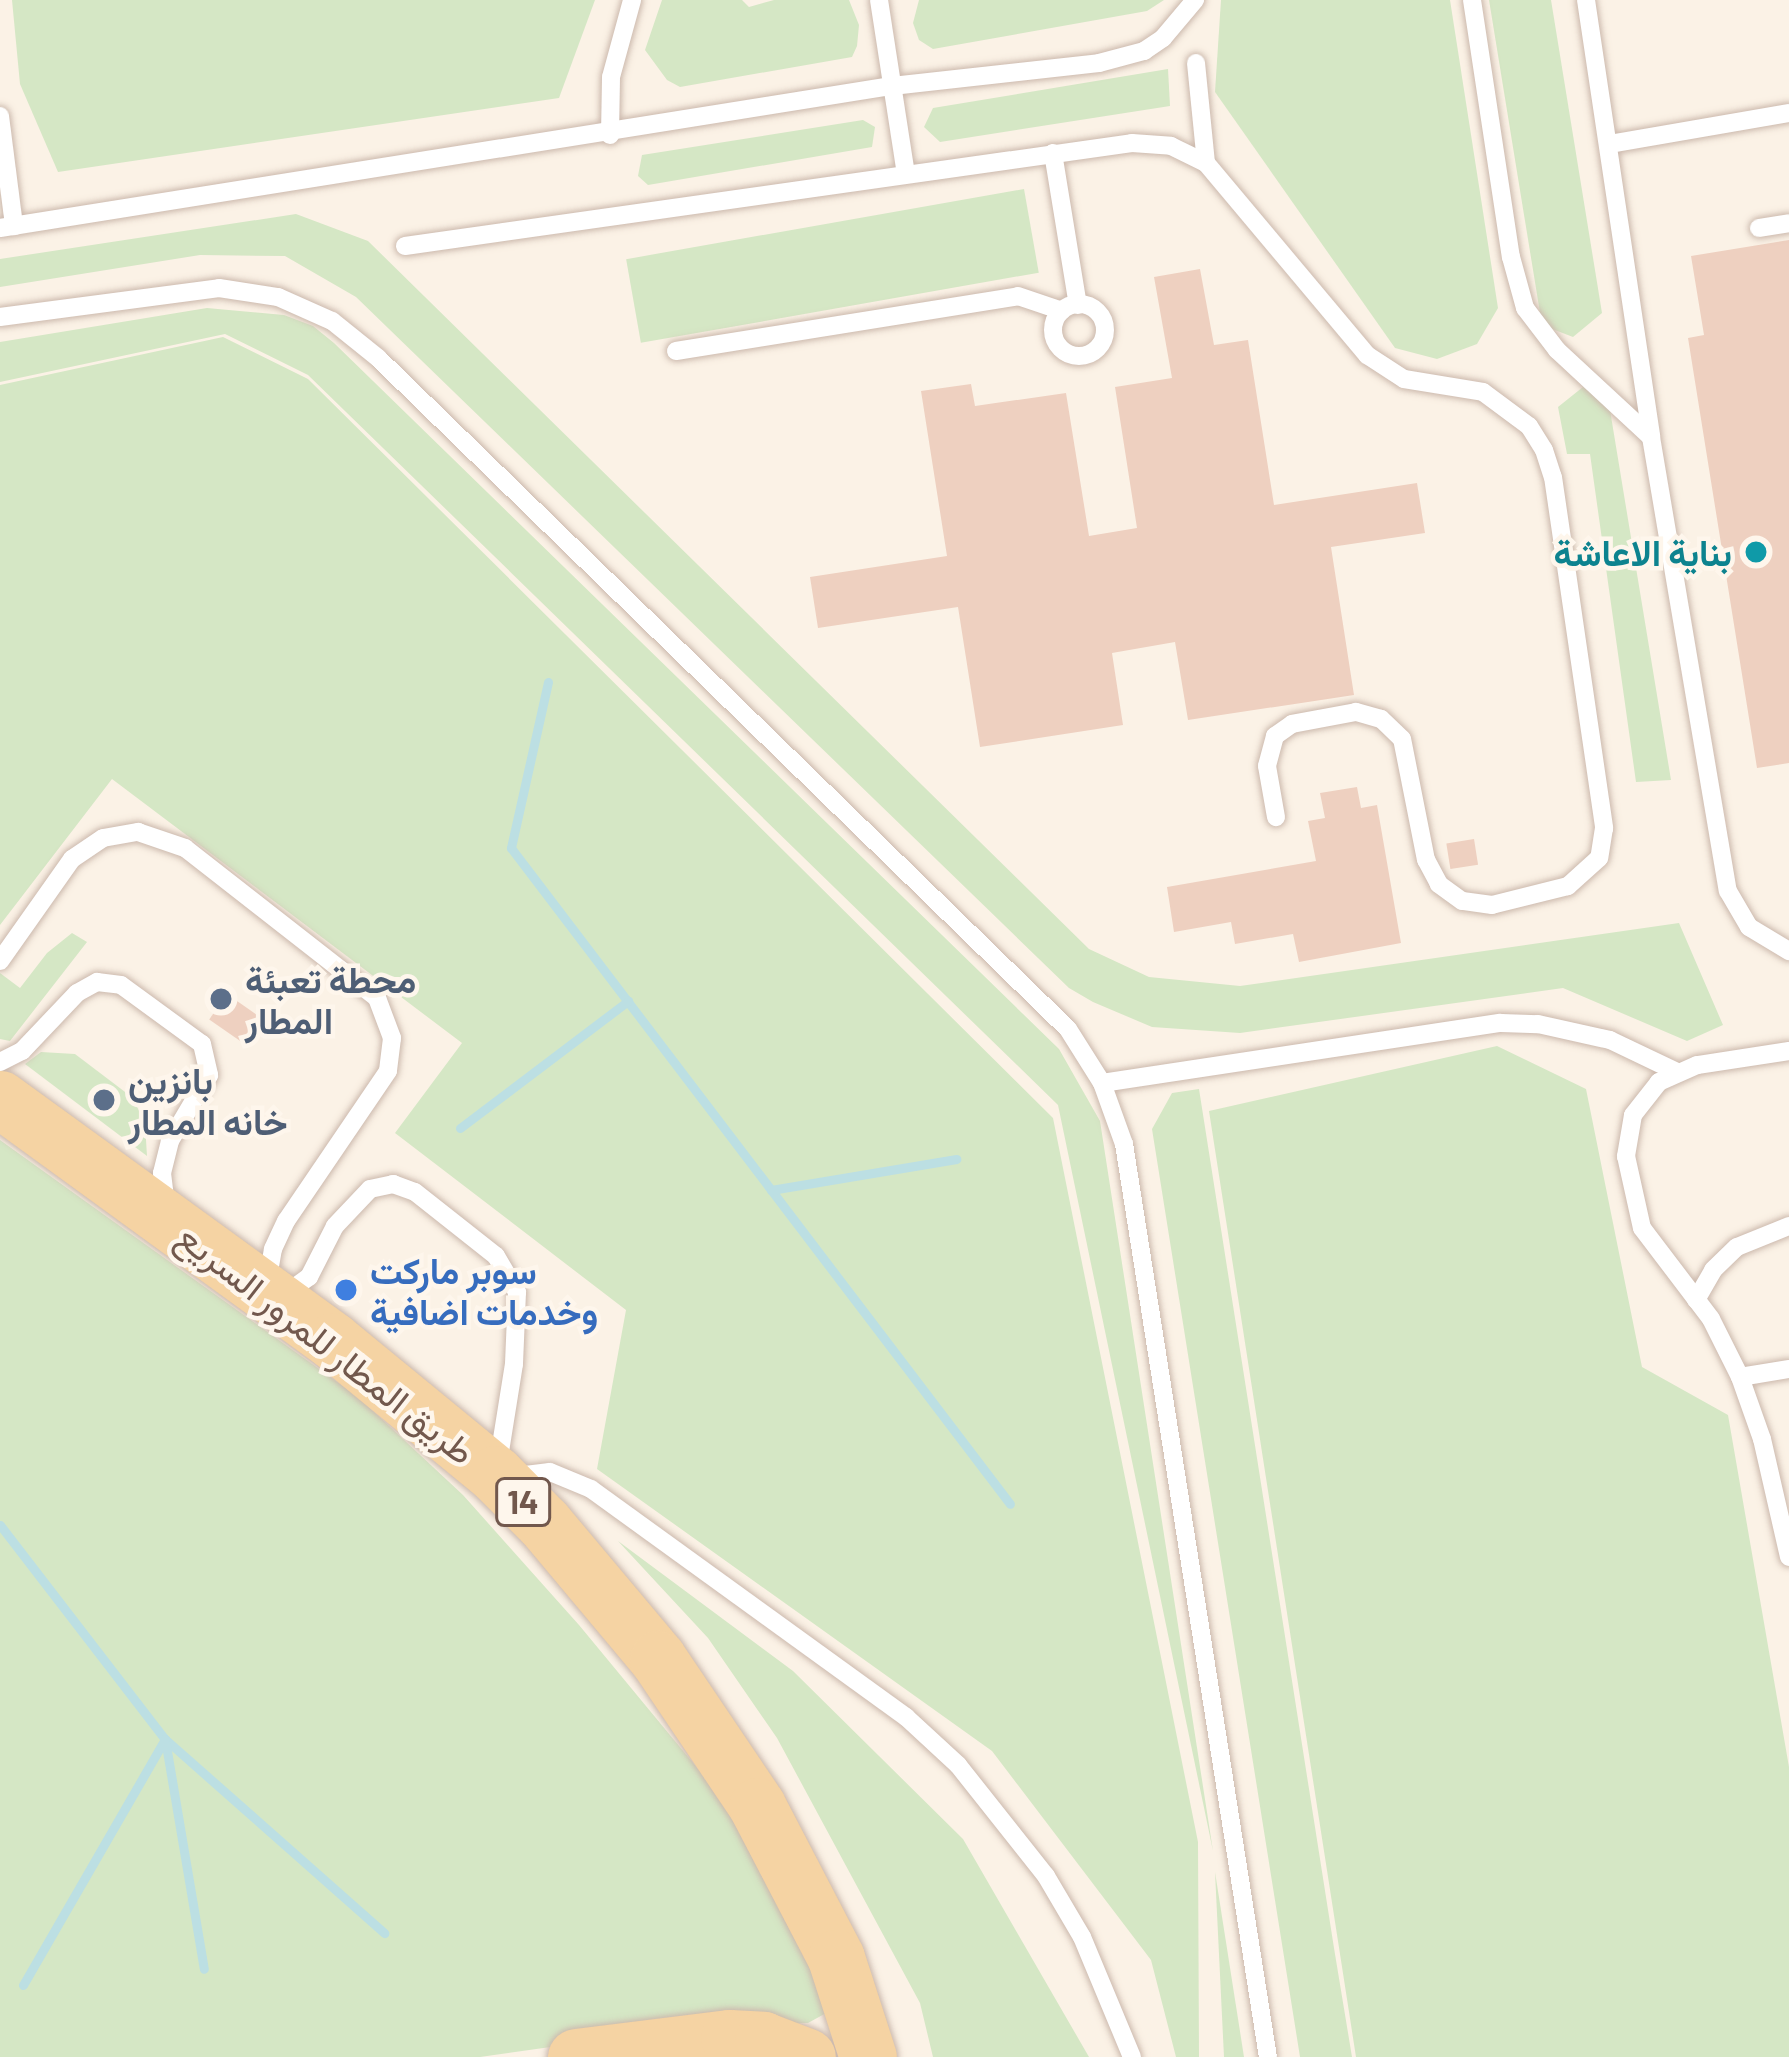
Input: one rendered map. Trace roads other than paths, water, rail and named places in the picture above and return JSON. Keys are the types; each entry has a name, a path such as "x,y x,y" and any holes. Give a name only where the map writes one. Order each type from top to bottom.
{"main road":[{"name":"طريق المطار للمرور السريع","path":"0,1099 272,1296 499,1478 621,1612 725,1756 786,1857 836,1958 868,2057"},
{"path":"598,2055 729,2038 763,2040 807,2057"}],"lane":[{"path":"610,135 610,77 632,0"},
{"path":"879,0 906,174"},
{"path":"0,116 7,227 610,135 892,86 1122,59 1163,38 1195,0"},
{"path":"1472,0 1511,256 1525,308 1557,350 1651,437"},
{"path":"1586,0 1651,437 1728,891 1749,927 1789,951"},
{"path":"1196,63 1207,163"},
{"path":"1609,144 1789,113"},
{"path":"405,246 1152,142 1207,163 1367,356 1405,379 1483,392 1529,426 1544,450 1553,477 1604,828 1598,858 1568,886 1492,904 1462,901 1439,884 1426,860 1402,739 1381,719 1356,712 1292,724 1275,736 1267,766 1276,817"},
{"path":"676,352 1018,296 1070,308 1053,153"},
{"path":"1759,229 1789,223"},
{"path":"0,317 219,288 278,297 332,321 378,358 1048,1005 1102,1083 1130,1176 1268,2057"},
{"path":"0,961 73,859 103,838 138,832 185,848 377,998 392,1038 388,1071 279,1234 272,1296"},
{"path":"0,1062 22,1051 77,993 98,982 131,991 202,1044 209,1075 170,1141 162,1173 172,1222"},
{"path":"1102,1083 1501,1023 1592,1035 1677,1072"},
{"path":"1789,1051 1677,1072 1644,1097 1627,1135 1626,1156 1642,1228 1696,1300 1740,1377 1784,1514 1789,1557"},
{"path":"272,1296 309,1276 347,1210 381,1185 415,1192 496,1256 513,1280 519,1306 499,1478 534,1471 579,1481 907,1717 1005,1819 1046,1876 1082,1937 1132,2057"},
{"path":"1696,1300 1713,1270 1737,1247 1789,1226"},
{"path":"1740,1377 1789,1369"}],"waterway":[{"path":"548,682 511,848 1010,1504"},
{"path":"460,1128 628,1001"},
{"path":"771,1190 956,1159"},
{"path":"0,1525 165,1739 384,1933"},
{"path":"165,1739 204,1969"},
{"path":"23,1985 165,1739"}],"place":[{"name":"بناية الاعاشة","path":"1756,552"},
{"name":"محطة تعبئة المطار","path":"221,999"},
{"name":"بانزين خانه المطار","path":"104,1100"},
{"name":"سوبر ماركت وخدمات اضافية","path":"346,1290"}]}
